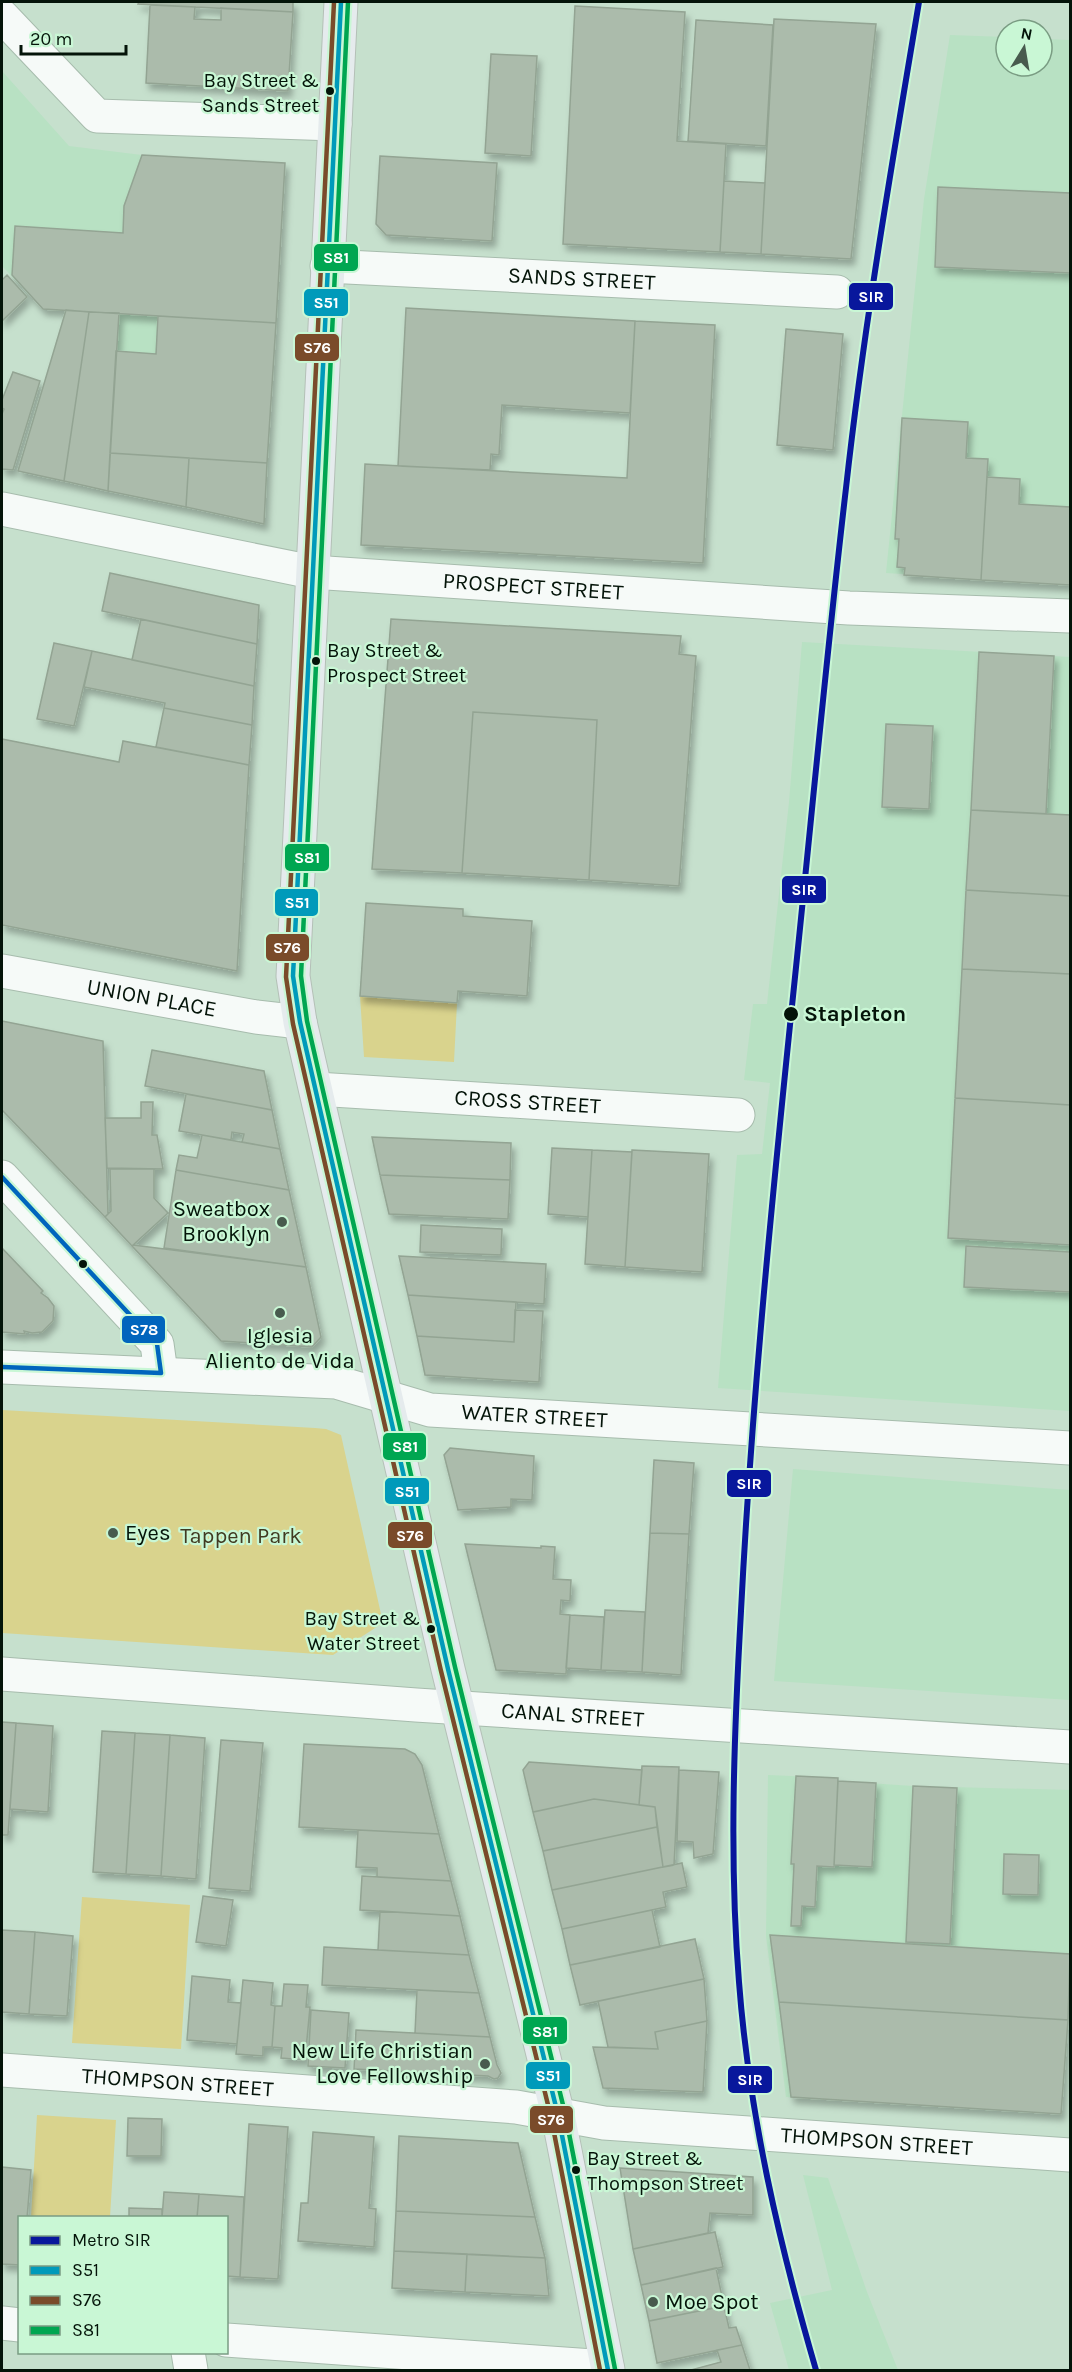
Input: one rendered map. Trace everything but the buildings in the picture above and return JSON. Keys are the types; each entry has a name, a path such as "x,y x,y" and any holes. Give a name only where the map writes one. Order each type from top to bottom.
{"main road":[{"path":"341,2 293,975 300,1022 384,1396 558,2115 608,2369"}],"street":[{"path":"2,16 97,116 335,124"},
{"name":"SANDS STREET","path":"327,266 837,292"},
{"name":"PROSPECT STREET","path":"2,509 312,572 849,608 1071,616"},
{"name":"UNION PLACE","path":"2,971 256,1017 300,1022"},
{"name":"CROSS STREET","path":"316,1089 738,1115"},
{"path":"2,1177 157,1344 161,1373"},
{"name":"WATER STREET","path":"2,1367 336,1382 430,1410 1071,1448"},
{"name":"CANAL STREET","path":"2,1674 458,1707 1071,1747"},
{"name":"THOMPSON STREET","path":"2,2070 516,2107 604,2123 1071,2156"},
{"path":"2,2323 18,2325"},
{"path":"228,2340 608,2369"},
{"path":"188,2354 191,2370"}],"shaded area":[{"path":"950,35 994,37 994,78 1054,78 1054,39 1070,40 1070,585 886,573 924,199"},
{"path":"2,71 69,146 142,155 285,163 264,524 18,471 66,311 43,309 2,266"},
{"path":"802,642 1070,657 1070,1411 718,1388 737,1155 762,1154 770,1083 744,1080 753,1004 767,1004 789,802"},
{"path":"793,1469 1070,1490 1070,1700 774,1681"},
{"path":"768,1775 838,1778 838,1781 913,1786 1070,1790 1070,1971 1061,2114 786,2097 766,1936"},
{"path":"803,2175 828,2178 867,2292 898,2370 789,2370 770,2303 832,2290"}],"green space":[{"path":"360,996 457,1003 454,1062 364,1057"},
{"name":"Tappen Park","path":"2,1410 315,1428 326,1429 341,1435 383,1623 333,1655 2,1633"},
{"path":"82,1897 190,1905 181,2049 72,2043"},
{"path":"37,2115 116,2120 110,2216 31,2216"}],"metro line":[{"name":"SIR","path":"816,2370 767,2178 744,2031 734,1890 736,1704 745,1538 762,1318 831,622 861,366 919,2"}],"transit line":[{"name":"S76","path":"334,2 286,977 293,1024 441,1671 551,2117 600,2370"},
{"name":"S51","path":"341,2 293,976 300,1022 448,1669 558,2115 608,2370"},
{"name":"S81","path":"348,2 301,976 307,1021 455,1667 565,2113 615,2369"},
{"name":"S78","path":"2,1177 157,1344 161,1373 2,1367"}],"place":[{"name":"Bay Street & Sands Street","path":"330,91"},
{"name":"Bay Street & Prospect Street","path":"316,661"},
{"name":"Stapleton","path":"791,1014"},
{"name":"Sweatbox Brooklyn","path":"282,1222"},
{"name":"Iglesia Aliento de Vida","path":"280,1313"},
{"name":"Eyes","path":"113,1533"},
{"name":"Bay Street & Water Street","path":"431,1629"},
{"name":"New Life Christian Love Fellowship","path":"485,2064"},
{"name":"Bay Street & Thompson Street","path":"576,2170"},
{"name":"Moe Spot","path":"653,2302"}]}
